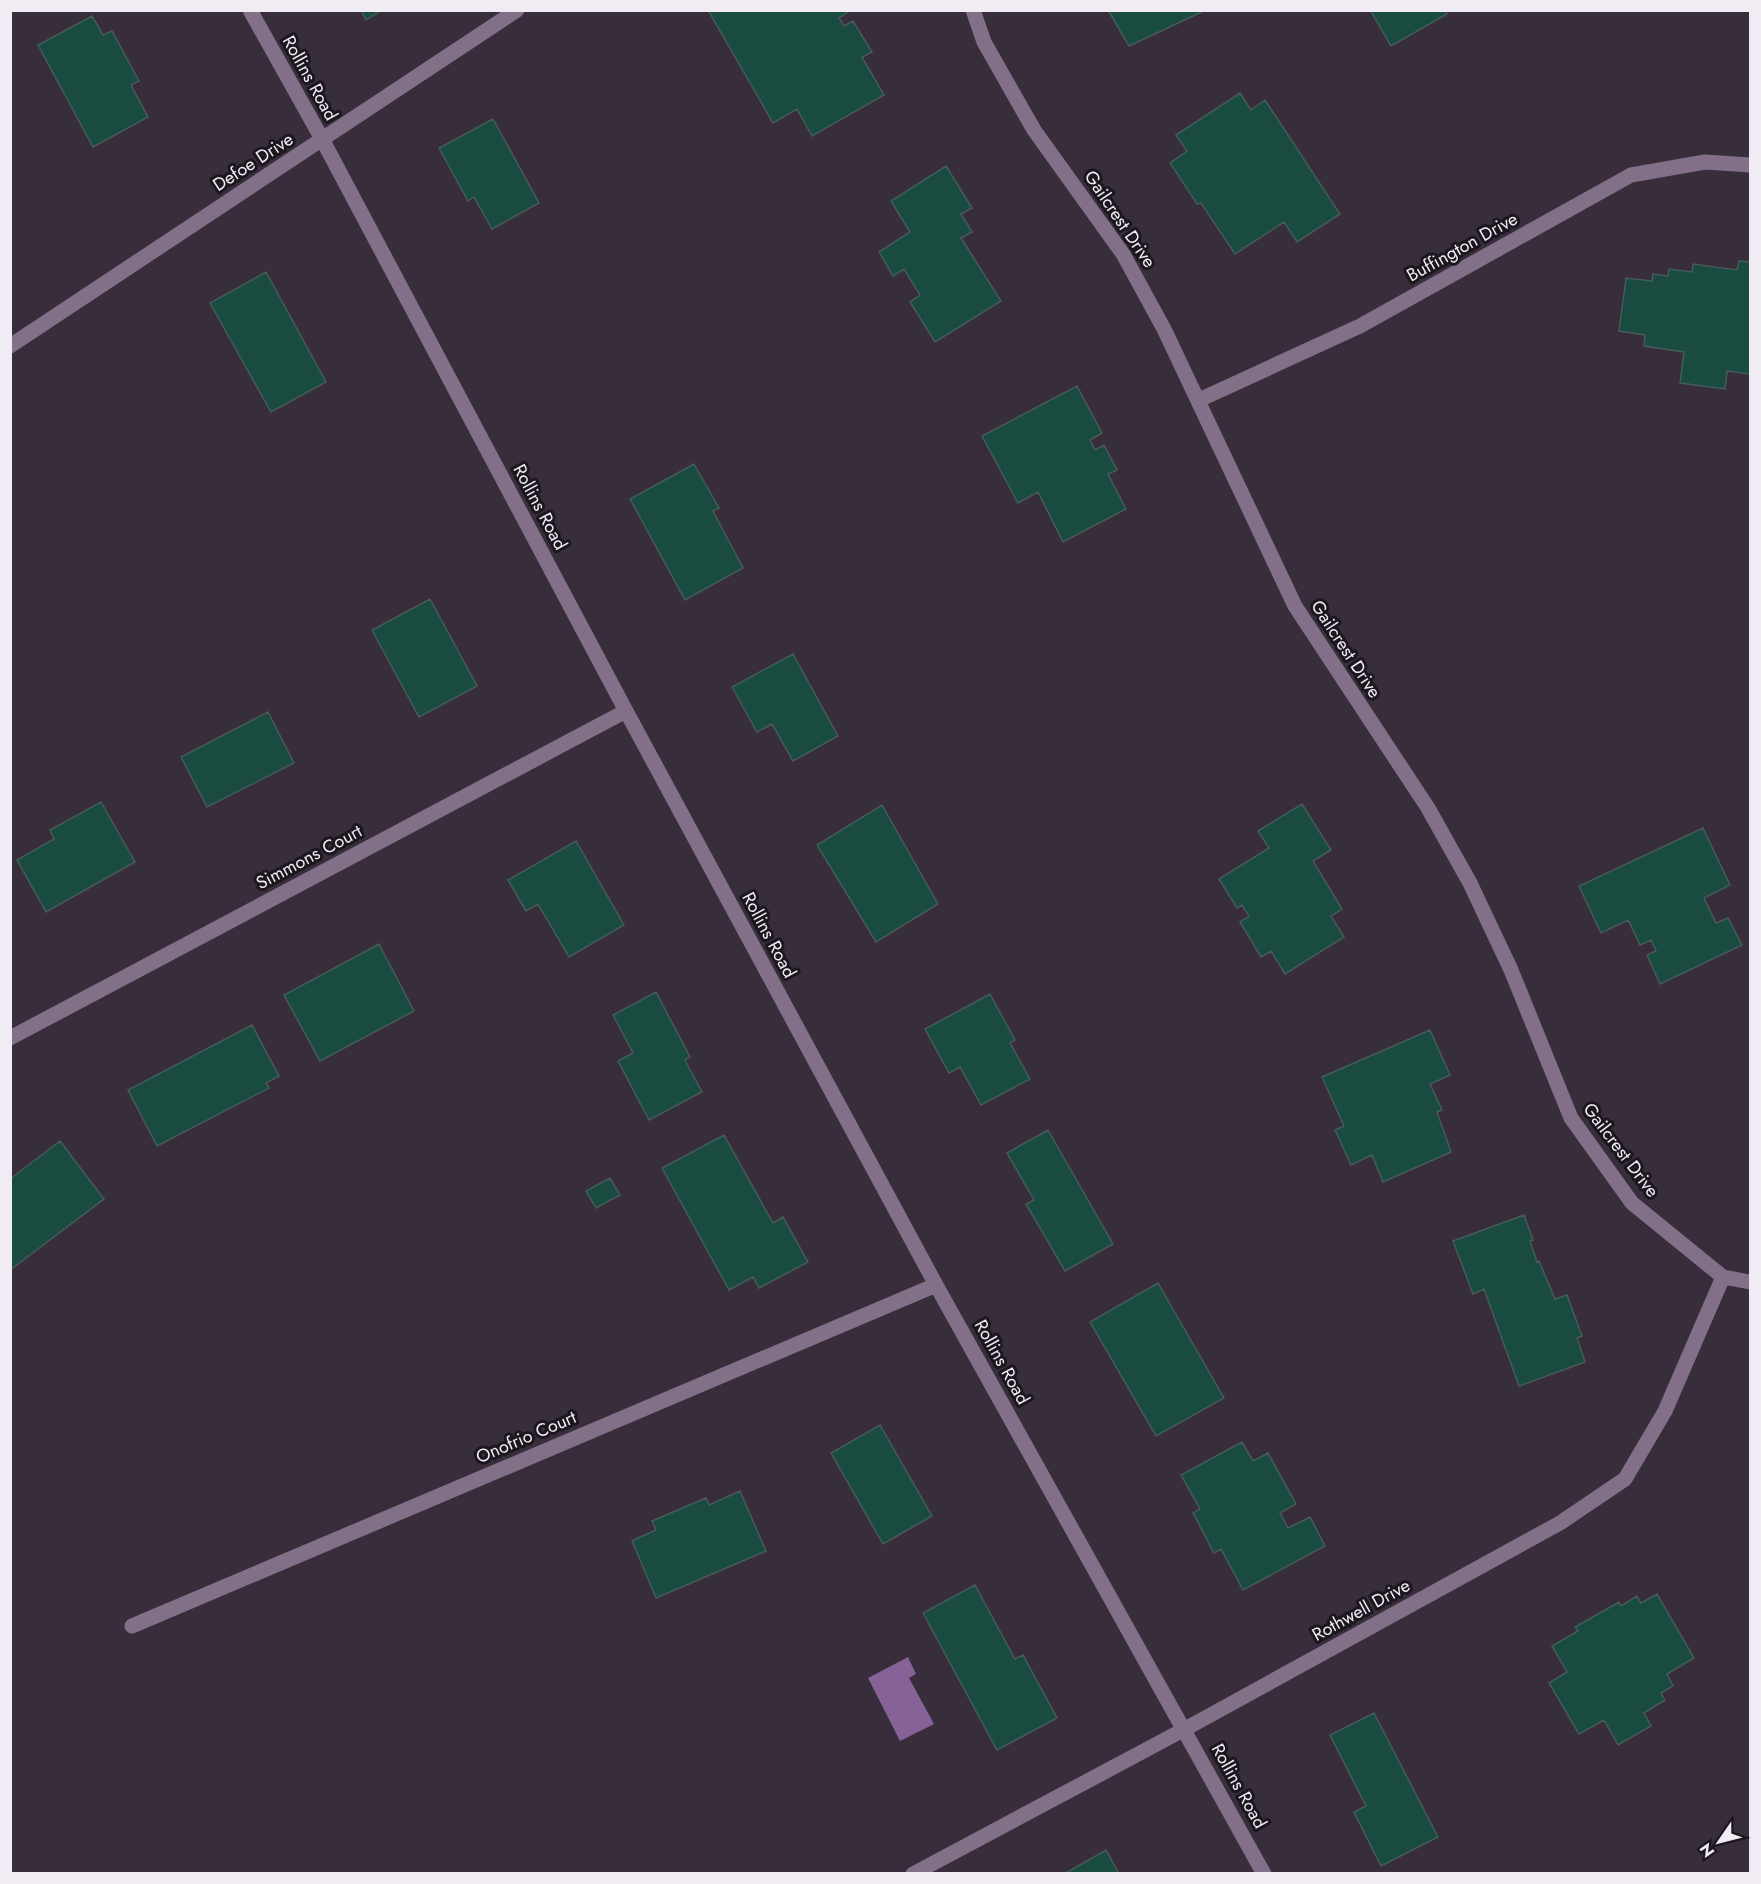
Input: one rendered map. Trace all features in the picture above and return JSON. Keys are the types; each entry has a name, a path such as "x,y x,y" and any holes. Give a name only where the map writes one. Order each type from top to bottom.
{"street":[{"name":"Rollins Road","path":"250,10 322,140 626,711 936,1285 1264,1874"},
{"name":"Defoe Drive","path":"10,346 516,10"},
{"name":"Gailcrest Drive","path":"973,10 984,42 1035,130 1123,254 1199,400 1252,521 1295,606 1428,808 1470,883 1511,970 1571,1118 1632,1203 1723,1277"},
{"name":"Buffington Drive","path":"1199,400 1360,326 1631,175 1706,162 1750,165"},
{"name":"Simmons Court","path":"10,1038 626,711"},
{"path":"1723,1277 1750,1282"},
{"name":"Rothwell Drive","path":"913,1874 1185,1729 1560,1523 1625,1479 1665,1411 1723,1277"},
{"name":"Onofrio Court","path":"132,1626 936,1285"}],"shaded area":[{"path":"908,1657 916,1674 909,1678 934,1724 900,1741 868,1678"}],"building":[{"path":"361,10 382,10 366,20"},
{"path":"708,10 851,10 839,18 844,26 853,21 872,52 862,57 884,95 812,136 797,109 773,123"},
{"path":"1108,10 1206,10 1129,46"},
{"path":"1370,10 1445,10 1447,14 1391,46"},
{"path":"92,16 103,35 112,31 139,81 131,85 148,117 93,147 38,45"},
{"path":"1240,93 1251,110 1265,100 1340,214 1297,242 1284,222 1235,254 1201,203 1197,204 1170,163 1187,151 1176,135"},
{"path":"493,119 539,203 492,229 474,197 468,201 439,148"},
{"path":"946,166 972,208 961,214 972,232 961,238 1001,301 935,342 910,302 920,295 904,269 893,276 879,252 910,232 891,201"},
{"path":"1739,261 1750,262 1750,374 1727,371 1725,389 1680,383 1684,352 1644,346 1645,335 1619,331 1626,278 1652,281 1653,274 1668,276 1669,269 1692,272 1693,264 1737,270"},
{"path":"266,272 326,382 271,412 210,303"},
{"path":"1077,386 1102,433 1090,440 1095,450 1104,445 1117,470 1108,474 1126,509 1063,542 1038,492 1018,503 982,436"},
{"path":"694,464 719,508 713,511 743,568 685,600 630,499"},
{"path":"430,599 477,686 419,717 372,630"},
{"path":"793,654 838,736 793,761 772,724 757,732 732,687"},
{"path":"268,712 294,763 207,807 181,757"},
{"path":"101,802 135,862 46,912 17,860 54,839 50,830"},
{"path":"1302,804 1331,850 1313,861 1342,909 1331,916 1344,937 1285,974 1271,951 1261,957 1240,922 1249,916 1242,905 1237,908 1219,879 1269,848 1258,831"},
{"path":"882,805 938,904 876,942 817,845"},
{"path":"1703,828 1730,885 1704,898 1716,923 1728,918 1742,945 1660,984 1647,955 1656,951 1651,940 1640,945 1628,920 1601,933 1579,886"},
{"path":"576,841 624,925 569,957 538,904 526,911 508,880"},
{"path":"379,944 414,1011 320,1061 284,995"},
{"path":"656,992 690,1057 685,1060 702,1092 649,1120 618,1061 633,1053 613,1015"},
{"path":"990,994 1015,1040 1010,1043 1030,1079 981,1105 960,1067 949,1073 925,1029"},
{"path":"252,1025 279,1076 266,1083 269,1088 157,1146 128,1090"},
{"path":"1430,1030 1450,1075 1430,1084 1442,1110 1437,1112 1451,1152 1383,1182 1372,1155 1351,1165 1335,1130 1344,1126 1322,1077"},
{"path":"1048,1130 1113,1244 1065,1271 1026,1204 1034,1200 1007,1153"},
{"path":"724,1135 773,1223 783,1217 808,1262 759,1288 753,1277 729,1290 662,1168"},
{"path":"60,1141 104,1199 10,1270 10,1179"},
{"path":"610,1178 620,1195 596,1208 586,1191"},
{"path":"1524,1215 1533,1240 1530,1241 1537,1262 1539,1261 1555,1299 1567,1295 1582,1336 1577,1338 1585,1362 1519,1386 1484,1289 1473,1294 1453,1241"},
{"path":"1158,1283 1224,1398 1156,1436 1090,1322"},
{"path":"880,1425 932,1516 883,1544 831,1453"},
{"path":"1242,1442 1253,1461 1268,1453 1296,1504 1280,1513 1288,1528 1310,1517 1325,1546 1243,1590 1221,1549 1214,1553 1193,1513 1200,1509 1181,1475"},
{"path":"740,1491 766,1551 656,1598 632,1541 656,1530 652,1521 706,1498 709,1505"},
{"path":"975,1585 1015,1659 1023,1655 1057,1718 997,1750 923,1613"},
{"path":"1657,1594 1694,1658 1667,1674 1673,1686 1661,1693 1665,1700 1644,1713 1651,1726 1618,1745 1604,1720 1579,1734 1549,1683 1567,1672 1552,1646 1578,1631 1575,1627 1619,1602 1621,1606 1637,1596 1641,1603"},
{"path":"1374,1713 1438,1837 1381,1866 1354,1812 1366,1806 1330,1735"},
{"path":"1106,1850 1119,1874 1064,1874"}]}
